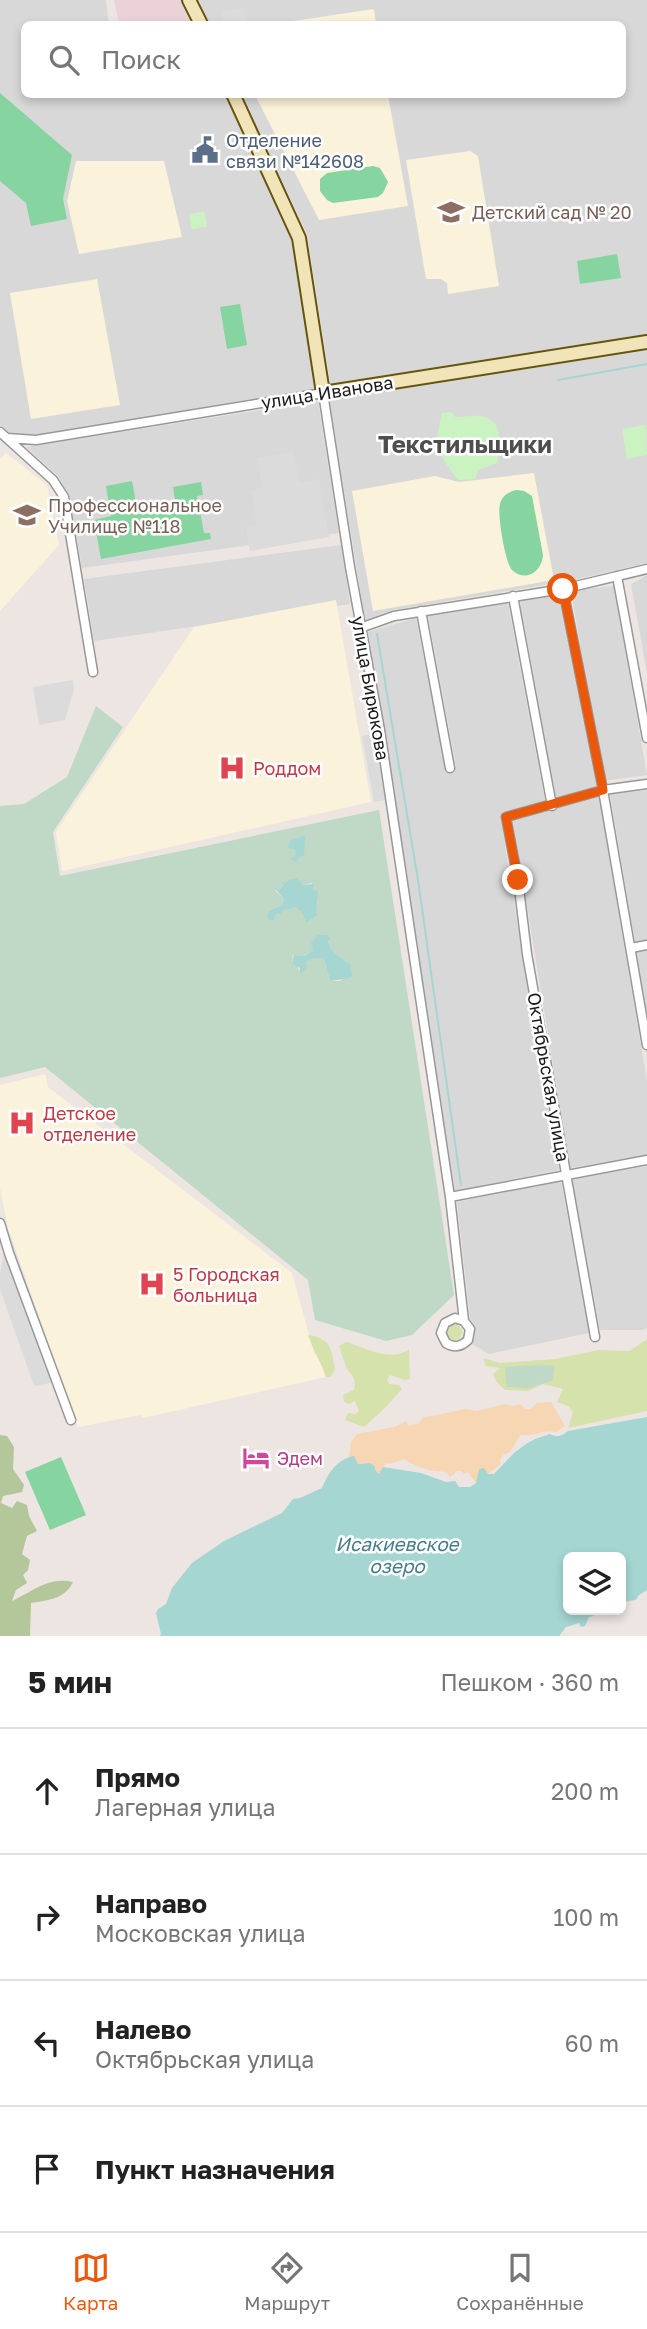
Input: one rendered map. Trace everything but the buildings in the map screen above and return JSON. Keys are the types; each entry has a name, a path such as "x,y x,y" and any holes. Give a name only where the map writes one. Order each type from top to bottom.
{"street":[{"path":"189,0 200,21"},
{"name":"улица Бирюкова","path":"235,98 299,238 360,628 380,730 450,1197 464,1321 470,1329 466,1343 455,1347 446,1343 442,1328 449,1320"},
{"name":"улица Иванова","path":"3,435 36,440 647,342"},
{"path":"1,446 3,435"},
{"path":"3,435 53,480 64,498 93,672"},
{"path":"360,628 394,616 563,589 647,569"},
{"path":"617,576 647,738"},
{"path":"563,589 603,790 647,1045"},
{"path":"513,596 552,806 603,790 647,784"},
{"path":"421,611 450,768"},
{"name":"Октябрьская улица","path":"552,806 506,817 518,880 527,954 595,1337"},
{"path":"631,948 647,946"},
{"path":"450,1197 647,1160"},
{"path":"0,1223 71,1420"},
{"path":"449,1320 461,1295"},
{"path":"449,1320 455,1318 464,1321"}],"shaded area":[{"path":"0,0 106,0 109,21 21,21 21,98 227,98 290,231 316,389 42,435 9,433 0,425"},
{"path":"114,0 182,0 192,21 118,21"},
{"path":"198,0 647,0 647,336 331,388 307,234 243,98 626,98 626,21 208,21"},
{"path":"245,8 247,21 224,21 222,12"},
{"path":"374,9 376,21 293,21"},
{"path":"257,98 389,98 408,206 319,220"},
{"name":"Детский сад № 20","path":"470,151 478,156 499,286 448,294 447,283 441,279 426,279 406,160"},
{"path":"76,161 164,161 182,237 79,254 67,201"},
{"path":"97,279 120,405 31,419 10,293"},
{"path":"647,348 647,563 569,581 393,610 365,620 329,398"},
{"path":"318,401 339,533 82,568 69,494 58,476 26,447"},
{"path":"294,452 299,482 319,479 329,537 250,551 246,527 257,525 251,490 262,488 257,458"},
{"name":"Профессиональное Училище №118","path":"6,453 47,485 59,545 0,611 0,459"},
{"path":"534,473 554,580 373,611 352,491 435,476 459,482"},
{"path":"341,545 350,604 94,641 84,579"},
{"path":"647,575 647,673 631,584"},
{"path":"614,586 647,775 602,781 571,590"},
{"path":"565,593 597,786 556,798 520,601"},
{"name":"Роддом","path":"336,600 371,802 62,871 56,832 194,627"},
{"path":"508,603 545,801 504,812 501,818 559,1170 455,1191 367,632 416,618 445,768 451,773 456,766 428,616"},
{"path":"73,680 74,689 65,720 39,725 33,687"},
{"path":"377,733 386,800 374,802 362,736"},
{"path":"647,790 647,1014 610,794"},
{"path":"599,797 647,1081 647,1155 570,1168 513,821"},
{"path":"45,1074 48,1087 292,1273 314,1353 320,1359 326,1377 143,1418 141,1415 78,1427 8,1228 0,1188 0,1085"},
{"path":"647,1166 647,1328 600,1330 572,1179"},
{"path":"561,1181 589,1333 489,1354 472,1344 475,1328 470,1318 457,1202"},
{"path":"8,1231 60,1381 34,1386 0,1289"}],"green space":[{"path":"0,93 72,155 63,199 67,219 31,226 26,203 0,181"},
{"path":"373,166 380,168 388,182 378,197 333,203 320,191 320,179 327,173"},
{"path":"204,211 207,227 192,229 189,214"},
{"path":"617,254 621,278 580,284 577,261"},
{"path":"240,304 247,345 227,349 220,307"},
{"path":"451,412 455,417 485,417 491,420 498,430 500,443 497,463 479,470 475,479 458,480 438,449 442,413"},
{"path":"646,425 647,455 627,459 622,429"},
{"path":"132,481 138,513 176,506 173,487 201,482 203,495 197,496 204,533 210,533 211,539 101,559 94,520 111,516 106,486"},
{"path":"516,490 532,496 543,555 540,566 528,575 517,574 509,565 501,527 501,501"},
{"path":"96,706 123,727 53,832 60,876 379,810 454,1295 412,1335 386,1341 315,1320 308,1280 45,1067 0,1078 0,806 24,804 67,777","holes":["289,881 298,881 303,885 312,883 318,900 315,910 294,907 270,913 270,910 282,905 284,899 275,890 279,890","328,941 334,952 350,964 350,974 340,981 330,981 324,959 316,958 305,962 304,971 299,973 298,966 292,963 293,955 305,956 313,950 313,946"]},
{"path":"454,1324 460,1326 460,1338 454,1340 448,1338 446,1332 448,1326"},
{"path":"308,1335 321,1339 329,1346 335,1370 330,1377 326,1377"},
{"path":"647,1339 647,1411 568,1428 573,1412 568,1406 557,1402 563,1389 543,1384 528,1391 505,1390 493,1374 500,1368 486,1366 483,1358 500,1363 555,1359 599,1350 630,1351"},
{"path":"346,1342 395,1355 409,1349 410,1379 390,1375 387,1380 389,1384 399,1385 402,1389 364,1427 345,1420 348,1413 355,1414 359,1411 355,1401 349,1404 344,1402 343,1395 354,1390 355,1385 339,1346"},
{"path":"555,1366 552,1381 528,1388 507,1387 505,1367"},
{"path":"0,1435 7,1436 14,1447 13,1469 24,1485 22,1492 3,1496 1,1503 12,1508 17,1501 27,1505 37,1531 27,1536 22,1554 30,1560 28,1570 23,1575 27,1583 16,1590 12,1601 49,1583 73,1582 61,1595 31,1603 30,1636 0,1636"},
{"path":"61,1457 86,1515 50,1530 25,1472"}],"sand":[{"path":"551,1402 565,1426 556,1432 520,1435 510,1452 503,1455 501,1464 476,1483 468,1472 463,1474 462,1471 456,1471 449,1477 447,1472 424,1469 404,1459 386,1463 379,1474 370,1463 357,1464 354,1457 349,1457 351,1442 357,1434 394,1427 406,1421 408,1426 420,1423 422,1418 466,1409 476,1411 505,1404 521,1404 525,1409 530,1409 537,1403"}],"water":[{"path":"303,836 304,855 296,862 290,859 296,855 295,849 288,848 290,841"},
{"path":"297,878 303,885 314,884 313,890 318,894 317,915 306,922 302,913 294,907 277,913 273,921 269,920 267,917 270,910 282,905 284,899 273,886 279,890 284,885 281,882"},
{"path":"318,935 330,938 328,941 331,948 350,964 350,978 330,981 324,959 319,958 306,962 307,967 299,973 300,968 292,963 294,955 305,956 313,950 311,943"},
{"name":"Исакиевское озеро","path":"647,1417 647,1590 636,1600 626,1601 626,1552 563,1552 563,1615 595,1615 589,1617 585,1626 581,1627 579,1623 566,1627 559,1636 160,1636 156,1613 166,1604 172,1588 192,1563 224,1541 282,1513 293,1499 322,1488 327,1477 342,1460 354,1456 358,1464 374,1465 379,1474 383,1467 421,1473 446,1482 455,1481 459,1487 470,1487 476,1483 479,1469 484,1468 488,1474 494,1474 526,1444 550,1434 559,1436 568,1431"}],"waterway":[{"path":"558,380 647,364"},
{"path":"377,634 418,880 461,1185"}],"place":[{"name":"Отделение связи №142608","path":"205,150"},
{"name":"Детский сад № 20","path":"451,212"},
{"name":"Профессиональное Училище №118","path":"27,515"},
{"name":"Роддом","path":"232,768"},
{"name":"Детское отделение","path":"22,1123"},
{"name":"5 Городская больница","path":"152,1284"},
{"name":"Эдем","path":"256,1458"}],"district":[{"name":"Текстильщики","path":"465,443"}],"route":[{"path":"518,880 506,817 603,790 563,589"}]}
